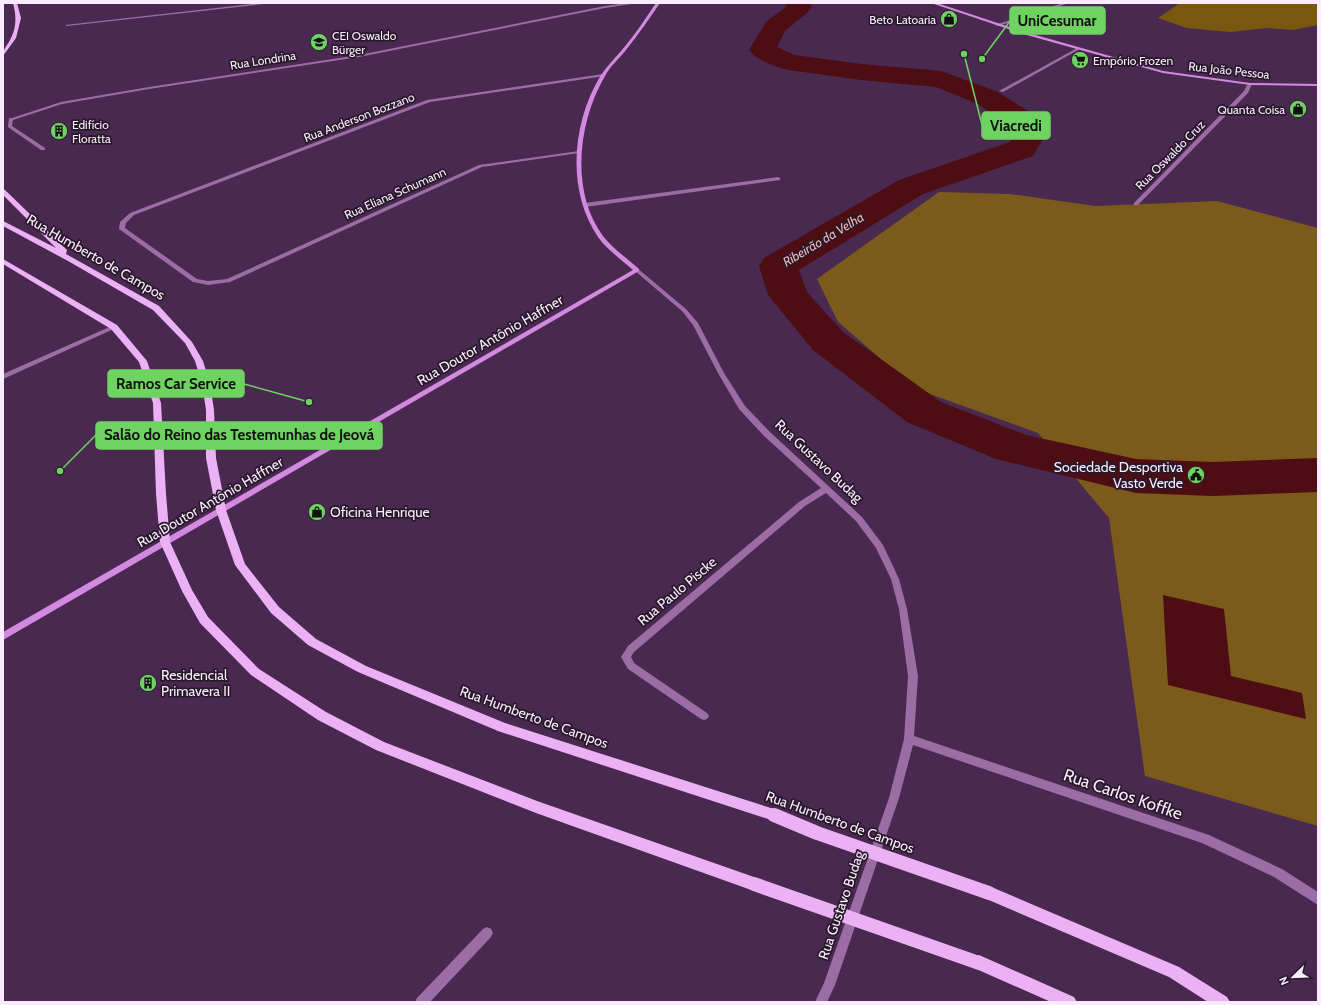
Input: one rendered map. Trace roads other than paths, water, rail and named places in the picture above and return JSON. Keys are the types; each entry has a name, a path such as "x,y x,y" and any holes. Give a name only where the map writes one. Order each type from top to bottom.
{"main road":[{"path":"3,54 14,38 19,18 15,3"},
{"path":"3,191 71,259"},
{"name":"Rua Humberto de Campos","path":"3,223 71,259 156,308 188,342 199,361 206,384 210,410 211,458 221,510 240,565 275,610 312,642 362,669 502,727 774,815 817,832 989,893 1174,972 1222,1002"},
{"path":"3,261 114,327 143,361 157,403 161,494 165,542 187,591 204,620 255,672 322,716 380,746 529,804 979,963 1069,1002"}],"street":[{"path":"67,25 271,3"},
{"name":"Rua Londrina","path":"43,149 10,126 11,119 61,103 359,56 636,3"},
{"name":"Rua Gustavo Budag","path":"658,3 625,49 603,75 585,115 579,152 580,174 585,205 600,236 684,310 696,324 721,373 742,407 767,434 859,518 880,547 895,579 903,609 913,676 909,739 894,798 829,985 821,1002"},
{"name":"Rua João Pessoa","path":"933,3 997,25 1163,72 1250,84 1318,85"},
{"path":"997,25 1067,3"},
{"path":"1001,91 1078,49"},
{"name":"Rua Anderson Bozzano","path":"132,214 429,101 603,75"},
{"name":"Rua Oswaldo Cruz","path":"1136,204 1246,92 1250,84"},
{"name":"Rua Eliana Schumann","path":"132,214 123,222 122,229 195,281 208,283 228,281 481,166 579,152"},
{"path":"585,205 778,179"},
{"name":"Rua Doutor Antônio Haffner","path":"3,636 637,270"},
{"path":"3,376 114,327"},
{"name":"Rua Paulo Piscke","path":"704,716 632,666 626,657 631,649 802,504 826,488"},
{"name":"Rua Carlos Koffke","path":"909,739 1205,839 1278,873 1318,899"},
{"path":"421,1002 487,933"}],"waterway":[{"name":"Ribeirão da Velha","path":"797,3 800,7 775,27 762,50 789,62 861,72 941,79 988,98 1034,129 1022,149 911,187 778,266 788,295 828,341 924,412 1013,448 1136,476 1213,479 1318,475"}],"place":[{"name":"Beto Latoaria","path":"949,19"},
{"name":"CEI Oswaldo Bürger","path":"319,42"},
{"name":"Viacredi","path":"964,54"},
{"name":"UniCesumar","path":"982,59"},
{"name":"Empório Frozen","path":"1080,60"},
{"name":"Quanta Coisa","path":"1298,109"},
{"name":"Edifício Floratta","path":"59,131"},
{"name":"Ramos Car Service","path":"309,402"},
{"name":"Salão do Reino das Testemunhas de Jeová","path":"60,471"},
{"name":"Sociedade Desportiva Vasto Verde","path":"1196,475"},
{"name":"Oficina Henrique","path":"317,512"},
{"name":"Residencial Primavera II","path":"148,683"}]}
